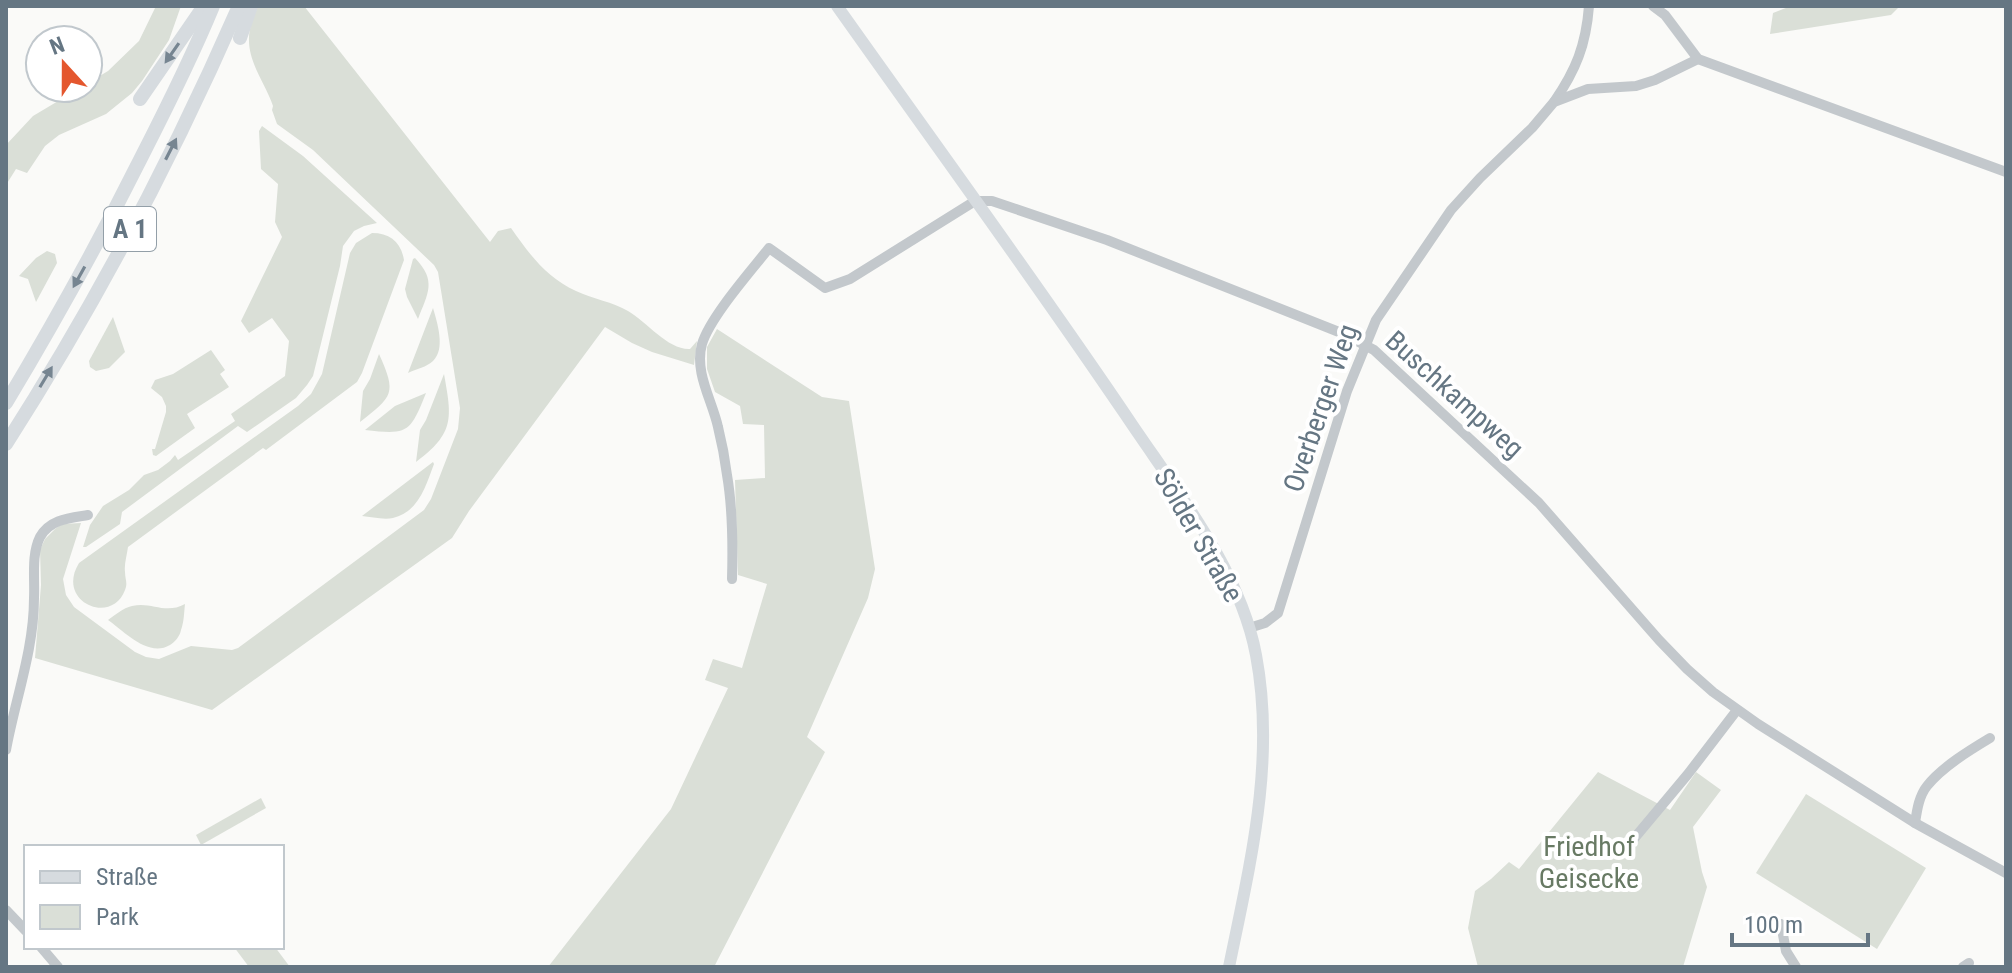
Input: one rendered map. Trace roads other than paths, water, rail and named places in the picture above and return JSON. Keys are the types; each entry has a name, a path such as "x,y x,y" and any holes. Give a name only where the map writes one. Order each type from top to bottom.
{"highway":[{"path":"140,99 204,6"},
{"name":"A 1","path":"6,403 119,202 199,41 213,6"},
{"name":"A 1","path":"6,444 139,213 239,6"},
{"path":"240,38 251,6"}],"main road":[{"name":"Sölder Straße","path":"837,6 1091,364 1195,519 1239,600 1256,653 1264,715 1262,779 1229,967"}],"street":[{"name":"Overberger Weg","path":"1249,628 1265,623 1278,613 1347,391 1376,320 1451,210 1554,102 1581,55 1589,6"},
{"path":"1653,6 1665,15 1698,59 2006,172"},
{"name":"Overberger Weg","path":"1554,102 1588,89 1636,86 1698,59"},
{"name":"Buschkampweg","path":"975,201 1000,203 1107,240 1366,345 1539,503 1687,669 1713,692 1915,823 2006,873"},
{"path":"732,579 734,534 728,478 718,424 706,393 701,367 702,344 714,320 769,248 825,288 850,279 975,201"},
{"path":"6,750 28,655 34,605 35,551 43,533 53,523 88,515"},
{"path":"1632,841 1737,710"},
{"path":"1915,823 1919,801 1926,787 1990,738"},
{"path":"6,910 24,929"},
{"path":"1781,924 1786,951 1796,967"},
{"path":"43,949 58,967"}],"park label":[{"name":"Friedhof Geisecke","path":"1589,862"}]}
